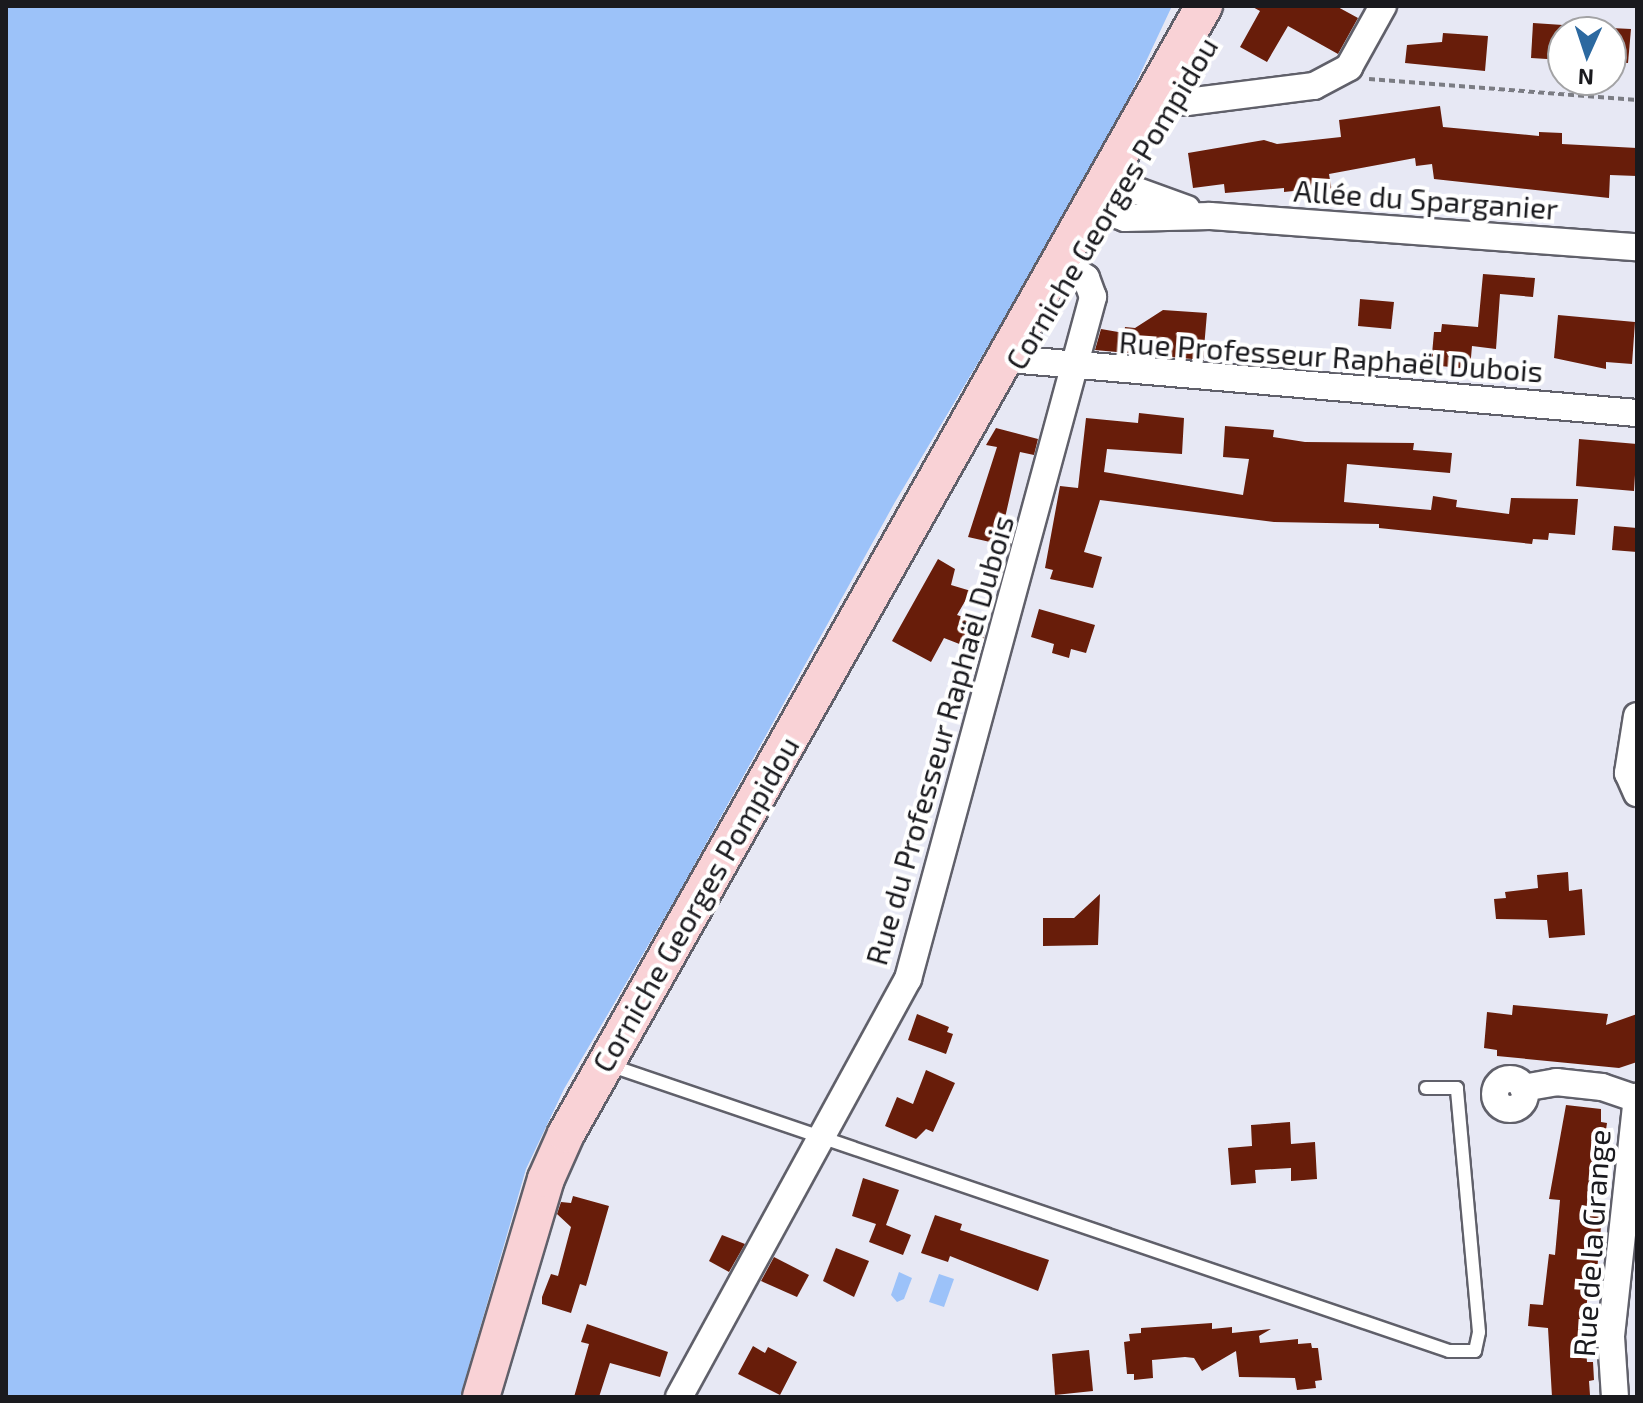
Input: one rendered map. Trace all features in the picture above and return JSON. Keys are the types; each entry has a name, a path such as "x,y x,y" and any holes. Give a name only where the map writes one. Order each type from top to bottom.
{"main road":[{"name":"Corniche Georges Pompidou","path":"1168,93 1204,6"},
{"name":"Corniche Georges Pompidou","path":"963,436 1021,360 1068,266 1168,93 1227,6"},
{"name":"Corniche Georges Pompidou","path":"481,1397 546,1179 604,1064 963,436 993,371 1068,266"}],"street":[{"path":"1168,93 1187,102 1314,86 1349,67 1383,6"},
{"name":"Allée du Sparganier","path":"1109,197 1125,218 1210,216 1637,247"},
{"name":"Rue du Professeur Raphaël Dubois","path":"679,1397 908,979 1093,297 1091,285 1068,266"},
{"name":"Rue Professeur Raphaël Dubois","path":"1021,360 1075,369 1637,413"},
{"path":"1637,716 1628,773 1637,793"},
{"path":"1523,1088 1556,1082 1602,1087 1636,1097"},
{"name":"Rue de la Grange","path":"1615,1397 1611,1336 1636,1097"}],"lane":[{"path":"604,1064 1449,1351 1475,1351 1479,1332 1457,1088 1426,1088"}],"path":[{"path":"1349,67 1375,82 1637,100"}],"water":[{"path":"6,6 1172,6 1104,151 895,502 677,896 564,1089 526,1169 460,1397 6,1397"},
{"path":"899,1272 912,1278 904,1299 897,1302 891,1295"},
{"path":"939,1274 954,1279 944,1307 929,1302"}],"building":[{"path":"1251,6 1336,6 1358,18 1338,54 1288,26 1267,62 1240,47 1260,11"},
{"path":"1533,23 1547,24 1547,59 1531,58"},
{"path":"1627,29 1631,29 1627,63"},
{"path":"1443,33 1488,36 1485,71 1405,63 1407,45 1442,42"},
{"path":"1440,106 1443,127 1539,136 1539,132 1562,133 1562,144 1637,148 1637,176 1610,175 1609,198 1434,179 1432,164 1416,166 1415,158 1329,174 1332,192 1303,196 1303,190 1284,192 1284,188 1225,193 1224,184 1193,188 1188,153 1264,140 1277,144 1341,137 1339,120"},
{"path":"1483,274 1535,278 1533,297 1500,294 1496,349 1472,346 1470,369 1431,365 1434,332 1441,332 1442,324 1478,327"},
{"path":"1360,299 1394,302 1391,329 1358,326"},
{"path":"1163,310 1207,313 1203,360 1095,350 1101,329 1124,333 1125,327 1135,328"},
{"path":"1558,315 1635,322 1632,364 1606,362 1606,369 1554,358"},
{"path":"1139,413 1184,418 1182,454 1107,449 1104,472 1243,495 1249,459 1223,457 1225,426 1274,430 1273,437 1305,442 1414,443 1413,450 1452,453 1450,473 1347,464 1344,502 1431,510 1433,496 1457,500 1456,507 1509,514 1511,498 1578,499 1575,535 1549,533 1548,540 1533,539 1532,544 1379,528 1379,524 1274,522 1100,500 1084,552 1102,557 1093,588 1050,579 1053,570 1045,568 1060,486 1078,488 1086,418 1138,423"},
{"path":"996,428 1038,439 1034,455 1020,452 999,544 968,537 997,447 986,445"},
{"path":"1579,439 1637,444 1634,491 1576,486"},
{"path":"1614,526 1637,528 1637,552 1612,550"},
{"path":"938,559 955,569 951,585 971,591 957,615 987,625 980,652 944,638 931,662 892,641"},
{"path":"1039,609 1095,625 1086,653 1071,649 1069,658 1052,653 1054,644 1031,637"},
{"path":"1568,872 1569,891 1582,889 1585,935 1549,938 1547,920 1496,919 1494,899 1506,898 1505,892 1538,888 1537,875"},
{"path":"1100,894 1098,945 1043,946 1043,918 1074,918"},
{"path":"1513,1005 1608,1014 1606,1025 1637,1014 1637,1062 1619,1068 1497,1056 1497,1050 1484,1048 1487,1012 1512,1015"},
{"path":"917,1014 949,1027 947,1032 953,1034 946,1054 908,1040"},
{"path":"926,1070 955,1083 933,1132 926,1129 916,1139 885,1126 897,1097 913,1104"},
{"path":"1566,1105 1601,1109 1601,1122 1607,1123 1604,1144 1598,1144 1591,1203 1603,1204 1595,1294 1588,1294 1581,1348 1586,1348 1587,1362 1593,1362 1594,1380 1589,1381 1590,1395 1583,1397 1552,1397 1548,1328 1528,1326 1530,1304 1543,1305 1549,1254 1555,1255 1560,1200 1549,1199"},
{"path":"1290,1122 1291,1144 1315,1142 1317,1179 1291,1181 1291,1168 1255,1170 1256,1183 1231,1185 1228,1148 1252,1146 1251,1125"},
{"path":"863,1178 899,1190 886,1225 911,1235 903,1255 869,1242 876,1224 852,1216"},
{"path":"573,1196 609,1206 586,1286 580,1284 571,1313 542,1304 542,1297 551,1274 558,1276 571,1227 557,1214 561,1202 571,1203"},
{"path":"935,1215 962,1224 960,1230 1049,1260 1038,1291 950,1256 948,1262 921,1253"},
{"path":"722,1235 745,1244 729,1272 709,1261"},
{"path":"836,1248 869,1261 854,1297 823,1281"},
{"path":"774,1257 809,1275 797,1297 761,1281"},
{"path":"1212,1323 1212,1329 1232,1327 1232,1333 1271,1329 1259,1336 1260,1343 1298,1339 1298,1344 1311,1343 1312,1348 1318,1348 1322,1380 1315,1381 1316,1388 1297,1390 1295,1378 1239,1377 1236,1351 1202,1371 1194,1358 1185,1357 1152,1360 1153,1378 1134,1380 1134,1374 1127,1374 1124,1342 1130,1341 1129,1334 1141,1333 1141,1328"},
{"path":"587,1324 668,1352 660,1377 610,1363 599,1397 574,1397 589,1344 581,1342"},
{"path":"753,1346 765,1353 768,1347 797,1362 780,1395 738,1374"},
{"path":"1089,1350 1093,1391 1055,1395 1052,1354"}]}
